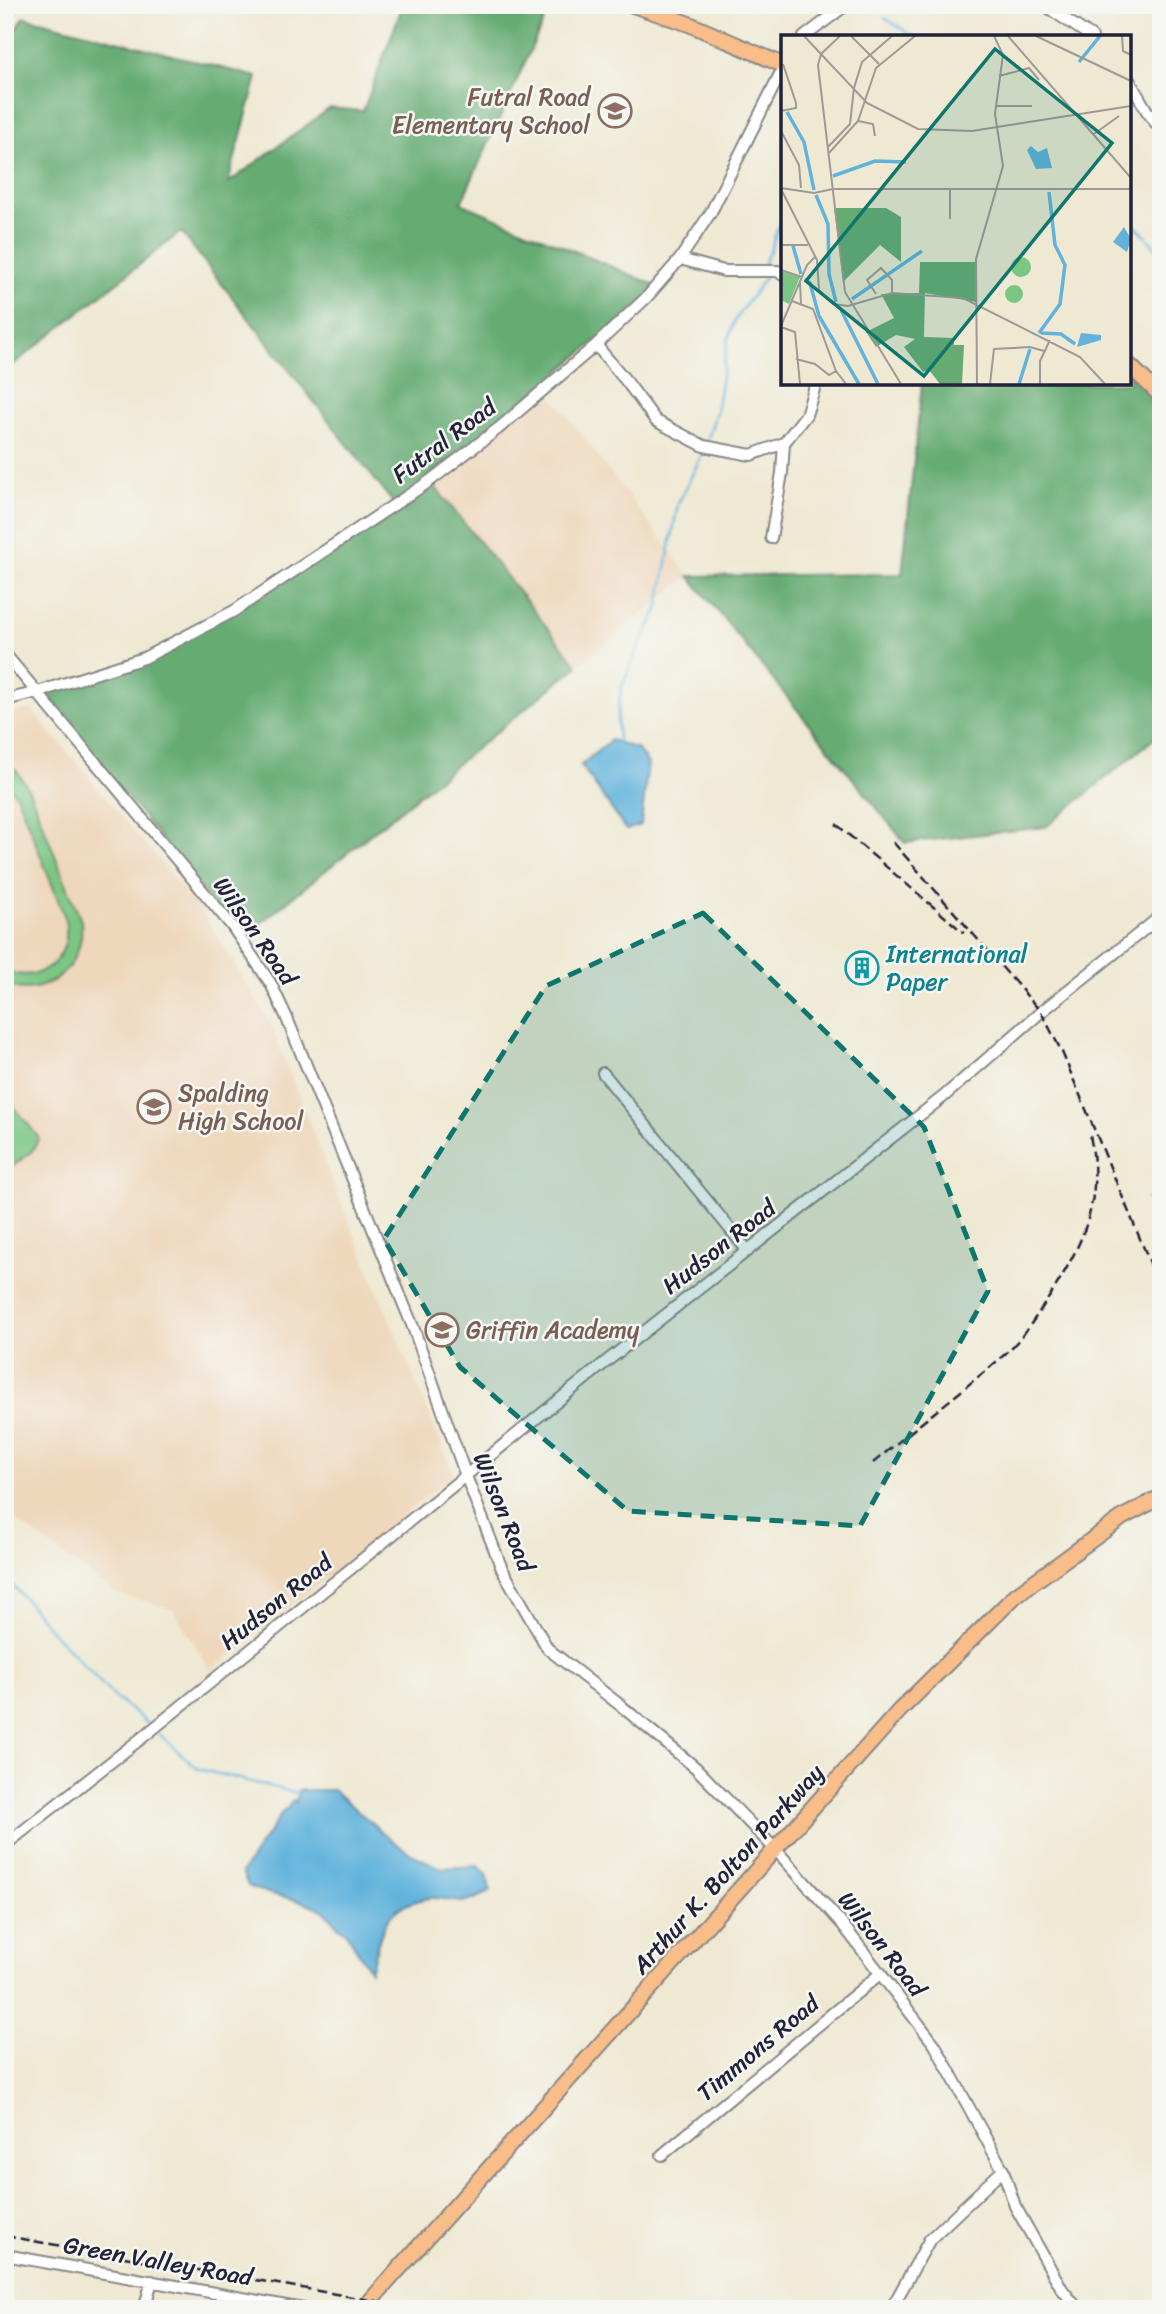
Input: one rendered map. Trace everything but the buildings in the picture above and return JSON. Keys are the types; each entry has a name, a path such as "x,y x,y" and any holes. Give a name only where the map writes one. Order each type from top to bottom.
{"main road":[{"path":"633,5 699,28 781,65"},
{"path":"1131,367 1161,396"},
{"name":"Arthur K. Bolton Parkway","path":"363,2309 900,1710 1016,1595 1123,1517 1161,1497"}],"street":[{"path":"807,35 846,5"},
{"path":"1044,5 1089,35"},
{"name":"Futral Road","path":"5,700 144,658 244,605 440,473 491,435 596,345 647,297 680,259 711,212 781,70"},
{"path":"1131,83 1161,130"},
{"path":"680,259 724,271 778,271 781,273"},
{"path":"596,345 656,421 704,446 751,455 784,443 806,415 815,385"},
{"path":"771,538 784,443"},
{"name":"Wilson Road","path":"5,654 232,926 271,984 412,1327 509,1585 548,1649 696,1768 844,1925 935,2045 1003,2170 1015,2206 1062,2289 1078,2309"},
{"name":"Hudson Road","path":"5,1845 943,1097 1041,1012 1161,916"},
{"path":"603,1073 748,1251"},
{"name":"Timmons Road","path":"662,2155 881,1973"},
{"path":"891,2309 930,2239 1003,2170"},
{"name":"Green Valley Road","path":"5,2255 303,2309"},
{"path":"144,2309 152,2281"}],"highlighted area":[{"path":"703,913 924,1127 988,1291 860,1526 628,1511 460,1367 384,1239 546,986"}],"shaded area":[{"path":"544,385 689,576 578,666 429,479"},
{"name":"Spalding High School","path":"31,709 204,914 269,1021 454,1474 211,1671 173,1609 117,1594 15,1520 5,1509 5,715"}],"green space":[{"path":"403,5 551,5 461,203 655,285 646,300 429,479 578,666 241,939 45,694 155,656 397,508 181,232 5,371 5,47 24,17 257,77 228,183 330,108 363,111"},
{"path":"1131,360 1161,388 1161,733 1046,827 905,843 689,576 902,574 922,385 1131,385"},
{"path":"5,762 16,770 29,790 81,921 81,936 70,964 61,975 36,988 21,989 5,985 5,971 33,974 44,970 61,954 66,929 64,915 17,796 5,781"},
{"path":"5,1095 39,1138 32,1151 5,1172"}],"water":[{"path":"611,740 637,749 648,763 641,825 626,830 581,765"},
{"path":"298,1790 333,1790 394,1842 413,1855 441,1868 478,1866 487,1874 490,1891 468,1901 427,1898 399,1908 386,1922 370,1971 346,1932 326,1913 304,1902 248,1886 242,1872 284,1810 293,1800 296,1802"}],"waterway":[{"path":"1131,5 1135,9 1161,7"},
{"path":"885,18 912,35"},
{"path":"765,267 764,262 781,218"},
{"path":"1131,222 1161,255"},
{"path":"707,442 716,412 728,340 735,320 766,276"},
{"path":"618,742 617,719 621,689 658,610 678,504 705,448"},
{"path":"1147,1199 1161,1200"},
{"path":"5,1576 113,1696 148,1724"},
{"path":"159,1734 198,1769 297,1793"}],"railway":[{"path":"836,824 964,933"},
{"path":"893,842 1041,1012 1062,1052 1161,1289"},
{"path":"873,1463 1006,1353 1023,1335 1050,1296 1072,1258 1088,1220 1094,1181 1090,1136"},
{"path":"5,2236 421,2309"}],"place":[{"name":"Futral Road Elementary School","path":"615,111"},
{"name":"International Paper","path":"862,968"},
{"name":"Spalding High School","path":"154,1107"},
{"name":"Griffin Academy","path":"442,1330"}]}
